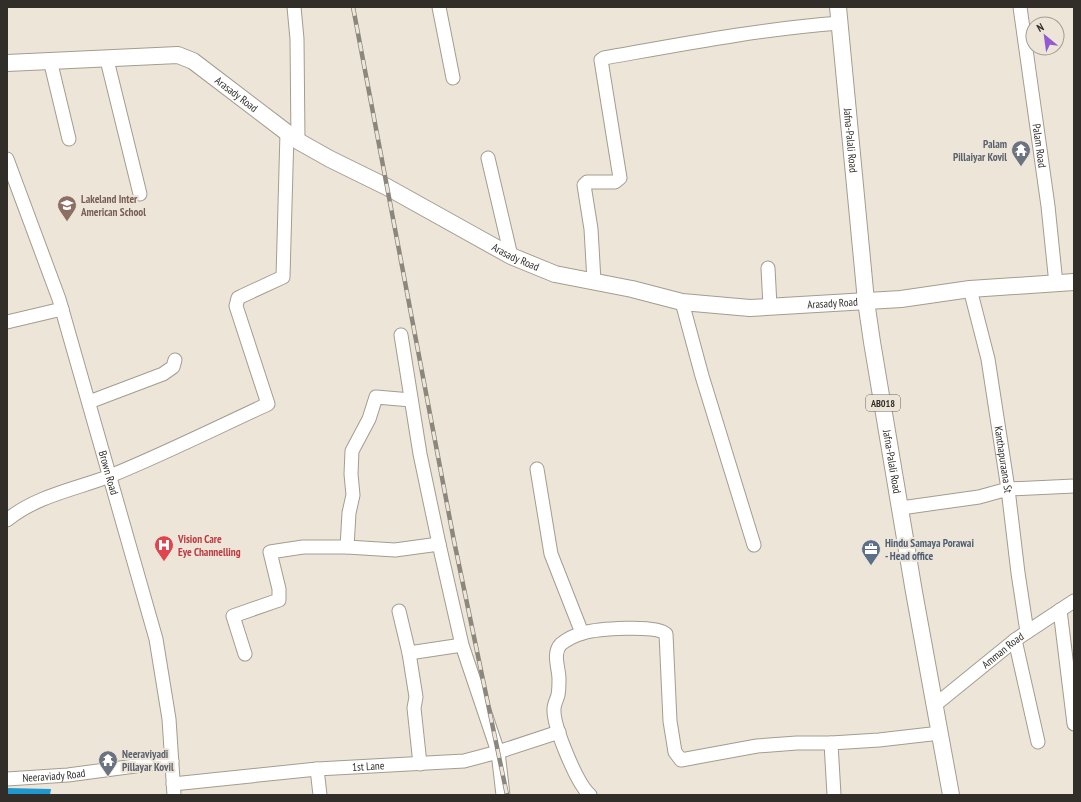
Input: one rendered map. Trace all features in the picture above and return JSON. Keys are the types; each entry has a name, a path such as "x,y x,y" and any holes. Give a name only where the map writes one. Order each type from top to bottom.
{"main road":[{"name":"Jafna-Palali Road","path":"839,15 866,301 951,795"},
{"name":"Arasady Road","path":"7,63 50,60 107,60 178,55 193,61 292,137 330,159 387,187 511,256 555,274 682,302 728,307 770,306 901,299 970,289 1074,282"}],"street":[{"path":"7,520 17,512 55,495 110,476 268,404 236,306 238,298 283,277 297,39 294,7"},
{"path":"439,7 453,78"},
{"name":"Palam Road","path":"1020,7 1048,206 1056,284"},
{"path":"594,282 591,229 584,185 588,182 615,182 620,178 601,60 604,58 718,37 780,28 839,15"},
{"path":"50,60 69,139"},
{"path":"107,60 140,194"},
{"path":"488,158 511,256"},
{"name":"Brown Road","path":"7,159 62,309 156,639 169,719 174,790"},
{"path":"768,268 770,306"},
{"name":"Kanthapuraana St","path":"970,289 988,360 1008,489 1027,632"},
{"path":"682,302 702,376 754,545"},
{"path":"7,322 62,309"},
{"path":"401,335 411,400 439,544 462,644 498,752 503,795"},
{"path":"89,402 163,374 173,367 175,360"},
{"path":"347,547 349,513 353,495 351,474 352,451 369,419 376,397 411,400"},
{"path":"537,469 551,554 582,633"},
{"path":"901,508 979,497 1008,489 1074,486"},
{"path":"245,654 232,616 278,600 279,589 270,552 304,547 347,547 395,550 439,544"},
{"name":"Amman Road","path":"935,705 1015,640 1074,601"},
{"path":"1060,610 1074,724"},
{"path":"399,611 409,653 416,697 414,708 420,764"},
{"path":"590,795 584,789 576,775 559,732 554,710 558,695 559,680 556,652 561,644 582,633 606,629 645,628 664,632 666,634 670,721 675,752 681,760 757,746 879,740 940,733"},
{"path":"1015,640 1038,742"},
{"path":"409,653 462,644"},
{"name":"1st Lane","path":"174,790 318,769 464,761 498,752 559,732"},
{"path":"831,743 834,795"},
{"name":"Neeraviady Road","path":"7,778 68,775 172,761"},
{"path":"318,769 320,795"}],"water":[{"path":"7,788 51,789 50,795 7,795"}],"railway":[{"path":"353,7 454,541 507,795"}],"place":[{"name":"Palam Pillaiyar Kovil","path":"1021,167"},
{"name":"Lakeland Inter American School","path":"67,222"},
{"name":"Vision Care Eye Channelling","path":"164,562"},
{"name":"Hindu Samaya Porawai - Head office","path":"871,566"},
{"name":"Neeraviyadi Pillayar Kovil","path":"108,777"}]}
